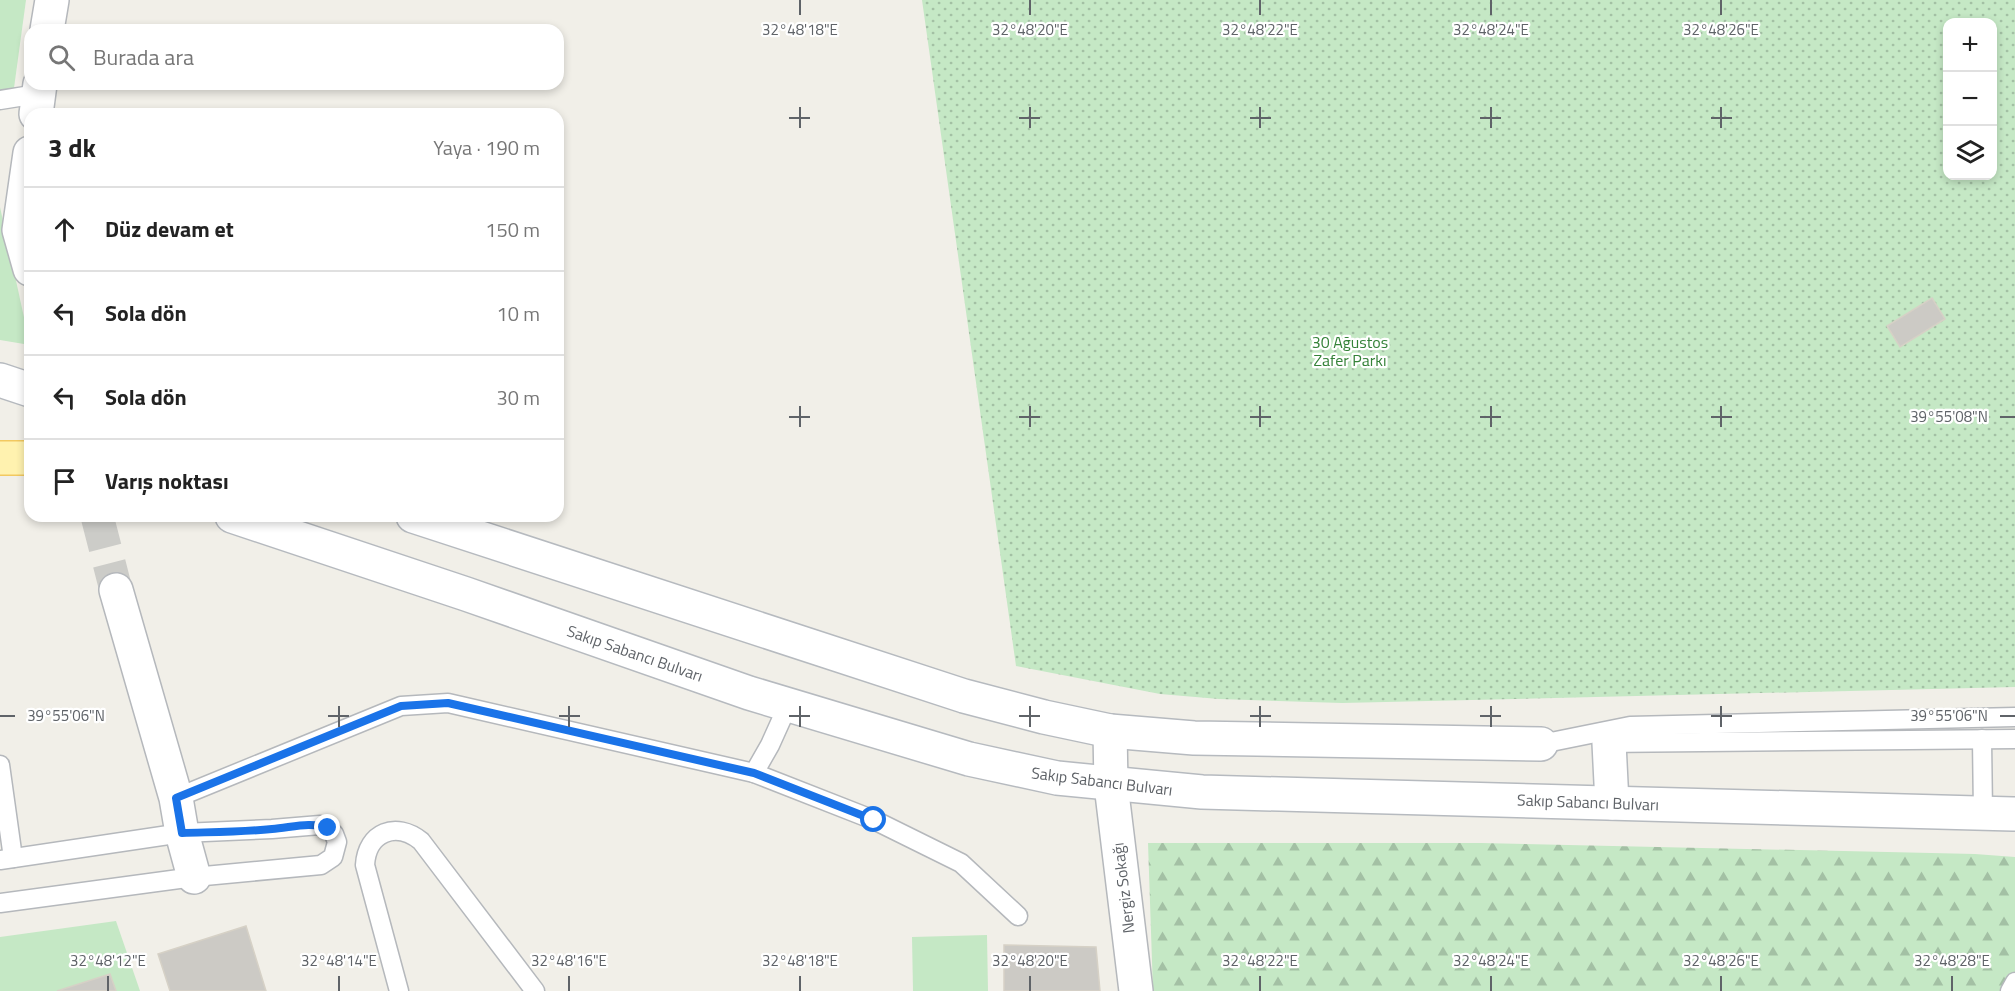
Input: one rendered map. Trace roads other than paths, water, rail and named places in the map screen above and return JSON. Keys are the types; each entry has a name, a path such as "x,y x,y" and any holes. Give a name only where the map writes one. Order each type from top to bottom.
{"main road":[{"path":"0,458 24,458"}],"street":[{"path":"49,24 52,0"},
{"path":"24,196 19,231 24,248"},
{"path":"0,380 24,388"},
{"path":"0,444 24,450"},
{"name":"Sakıp Sabancı Bulvarı","path":"250,522 788,705 969,759 1057,778 1202,792 1998,813"},
{"path":"431,522 964,696 1110,731 1194,738 1541,744"},
{"path":"116,590 176,798 182,833 194,877"},
{"name":"Nergiz Sokağı","path":"1110,731 1111,785 1136,991"},
{"path":"1609,743 1612,803"}],"lane":[{"path":"0,100 25,96 38,98"},
{"path":"176,798 401,706 448,703 754,773 874,820 961,863 1018,916"},
{"path":"754,773 788,705"},
{"path":"1541,744 1630,726 2015,717"},
{"path":"1982,739 1998,813"},
{"path":"1541,744 2015,739"},
{"path":"0,765 6,859 182,833 320,825 328,828 334,834 337,842 333,857 321,866 194,877 75,891 0,903"},
{"path":"399,991 365,866 369,847 376,838 394,831 404,831 421,841 535,991"},
{"path":"337,842 369,847"},
{"path":"2010,991 2015,982"}],"tunnel":[{"path":"99,522 116,590"}],"park label":[{"name":"30 Ağustos Zafer Parkı","path":"1350,351"}]}
